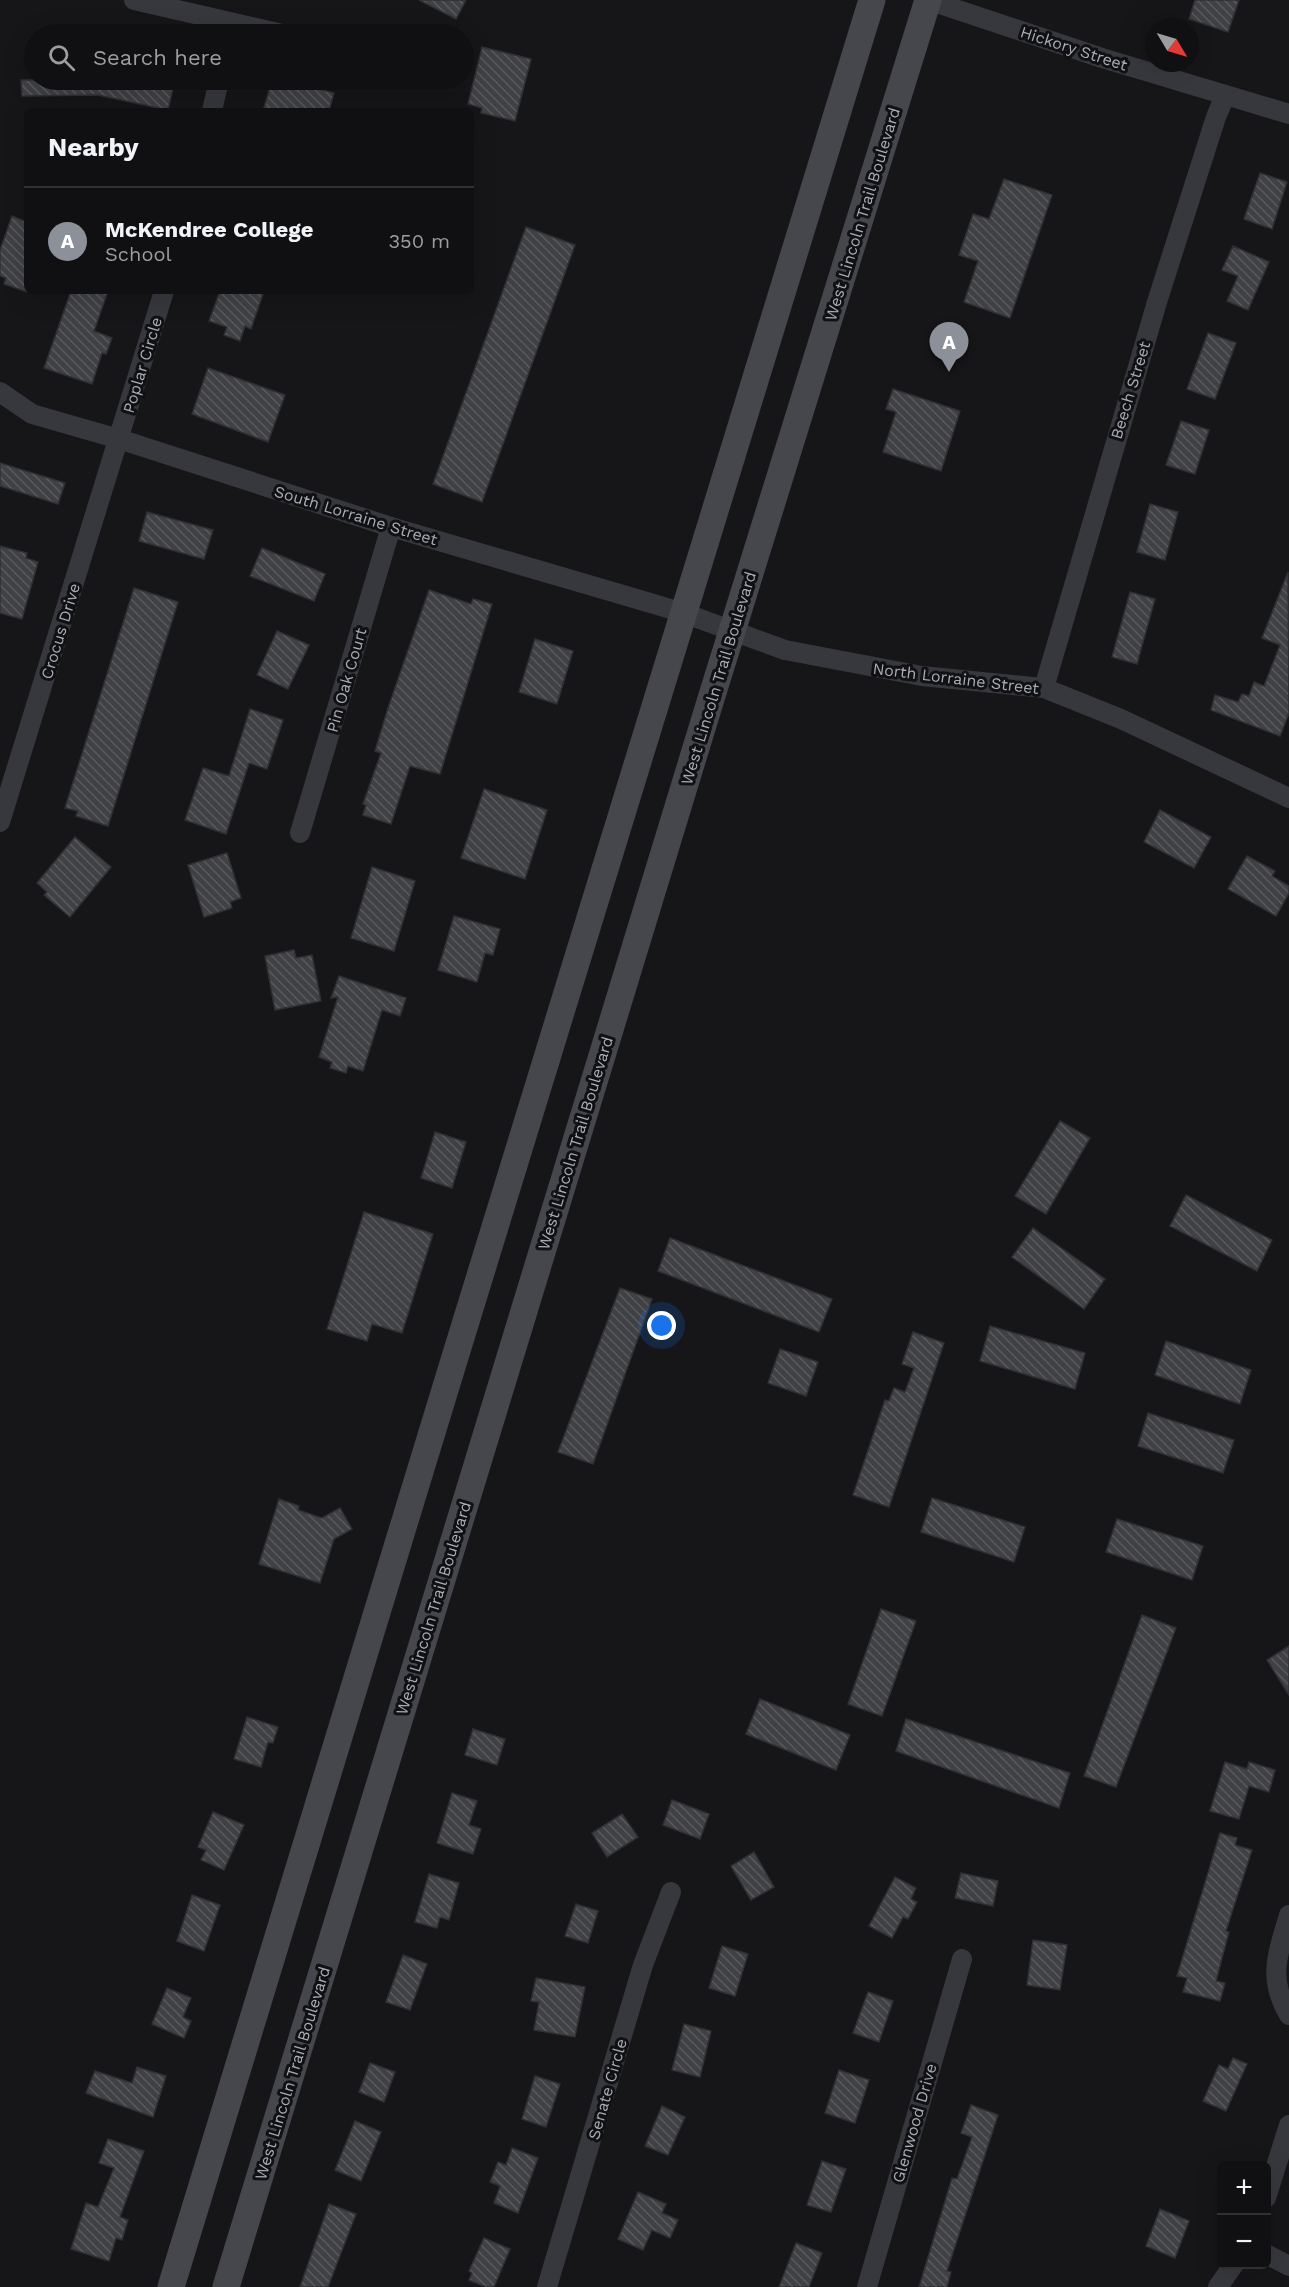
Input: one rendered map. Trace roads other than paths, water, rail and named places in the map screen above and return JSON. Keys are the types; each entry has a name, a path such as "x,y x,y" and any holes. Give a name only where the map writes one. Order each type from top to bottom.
{"main road":[{"path":"171,2287 372,1637 681,612 872,0"},
{"name":"West Lincoln Trail Boulevard","path":"226,2287 928,0"}],"street":[{"path":"134,0 214,24"},
{"name":"Hickory Street","path":"928,0 1225,96 1289,114"},
{"path":"213,108 217,90"},
{"name":"Beech Street","path":"1044,688 1157,303 1216,117 1225,96"},
{"name":"Poplar Circle","path":"118,439 163,294"},
{"name":"South Lorraine Street","path":"0,392 32,414 118,439 391,527 681,612"},
{"name":"Crocus Drive","path":"0,822 118,439"},
{"name":"Pin Oak Court","path":"300,833 391,527"},
{"name":"North Lorraine Street","path":"681,612 785,650 866,667 922,676 1044,688 1121,719 1289,798"},
{"name":"Senate Circle","path":"547,2287 644,1965 671,1892"},
{"path":"1289,1915 1275,1970 1276,1987 1289,2014"},
{"name":"Glenwood Drive","path":"867,2287 962,1959"},
{"path":"1271,2182 1289,2125"},
{"path":"1271,2257 1289,2266"},
{"path":"1218,2287 1231,2269"}],"place":[{"name":"McKendree College","path":"949,372"}]}
